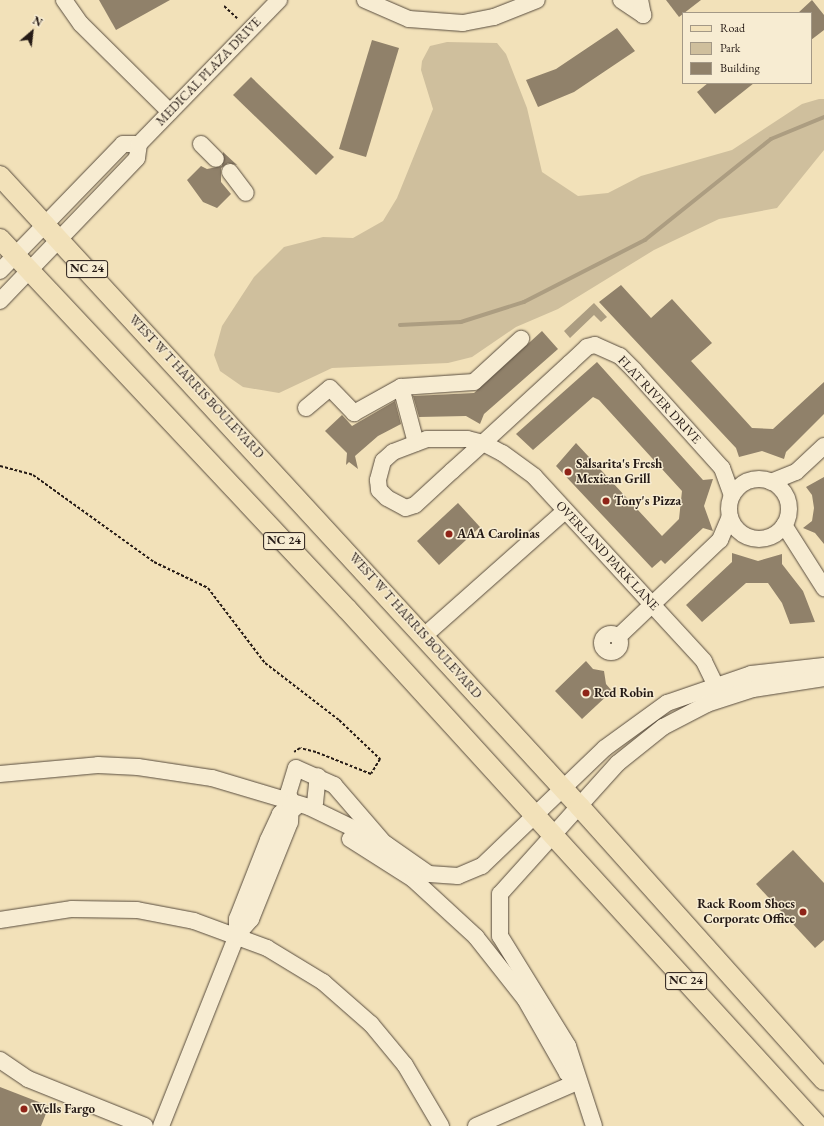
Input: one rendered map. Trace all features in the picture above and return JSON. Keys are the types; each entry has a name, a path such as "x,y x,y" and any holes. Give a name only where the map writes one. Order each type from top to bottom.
{"main road":[{"name":"WEST W T HARRIS BOULEVARD","path":"0,176 580,807 824,1080"},
{"name":"NC 24","path":"0,239 28,272 535,814 818,1126"}],"street":[{"path":"64,0 81,24 170,112"},
{"name":"MEDICAL PLAZA DRIVE","path":"0,301 137,158 139,144 279,0"},
{"path":"364,0 409,19 463,23 494,17 538,0"},
{"path":"621,0 643,15 640,0"},
{"path":"0,271 123,144 139,144"},
{"path":"201,144 216,159"},
{"path":"230,172 246,193"},
{"path":"306,408 330,388 354,413 401,387 474,382 521,339"},
{"name":"FLAT RIVER DRIVE","path":"483,443 440,437 416,443 393,452 379,470 379,490 406,508 415,505 483,443 587,347 595,345 620,356 722,468 732,495 730,517 720,540"},
{"path":"401,387 416,443"},
{"name":"OVERLAND PARK LANE","path":"483,443 523,466 704,661 715,684"},
{"path":"786,498 771,482 796,472 824,446"},
{"name":"FLAT RIVER DRIVE","path":"722,468 749,480 771,482"},
{"path":"618,637 653,606 720,540 742,533 759,538 778,530 788,513 786,498 796,472"},
{"path":"732,495 749,480"},
{"path":"424,636 566,511"},
{"path":"730,517 742,533"},
{"path":"778,530 794,545 824,588"},
{"path":"417,866 442,877 470,873 486,863 562,788 618,737 653,711 715,684 766,671 824,666"},
{"path":"494,944 490,910 498,898 513,877 554,835 629,753 686,715 753,689 824,678"},
{"path":"0,774 60,767 138,767 212,778 291,803 309,807 386,844"},
{"path":"161,1126 237,935 251,919 290,822 291,803 288,790 296,768 318,776 334,785 386,844"},
{"path":"315,803 318,776"},
{"path":"291,803 315,803 356,823 417,866 528,980"},
{"path":"291,803 305,816 396,867 455,916 507,974 539,1021 567,1073 577,1082"},
{"path":"498,898 500,936 568,1046 577,1069 577,1082 594,1126"},
{"path":"0,920 56,910 121,909 184,918 237,935 299,966 359,1013 405,1065 441,1126"},
{"path":"0,1060 23,1077 145,1126"},
{"path":"476,1126 577,1082"}],"path":[{"path":"224,6 237,18"},
{"path":"0,466 32,475 154,562 208,588 265,663 339,720 380,759 371,774 316,752 300,748 294,752"}],"green space":[{"path":"447,42 497,43 506,54 527,108 542,172 578,196 608,193 641,176 732,150 802,104 819,99 824,99 824,150 777,208 719,219 654,250 558,309 516,327 472,357 448,363 332,368 279,393 243,387 220,371 214,355 222,326 254,277 284,247 323,237 353,238 383,221 397,198 433,109 421,70 422,61 430,46"}],"shaded area":[{"path":"594,303 607,317 601,322 594,315 570,338 564,331"}],"building":[{"path":"99,0 170,0 116,30"},
{"path":"666,0 701,0 685,12 682,12 682,15 679,17"},
{"path":"812,0 824,15 824,30 812,39 812,12 799,12"},
{"path":"617,28 635,51 574,92 538,107 526,80 556,69"},
{"path":"372,40 399,48 366,157 339,149"},
{"path":"251,77 334,157 316,175 233,95"},
{"path":"707,84 753,84 715,114 697,92"},
{"path":"223,152 237,165 228,163 221,168 221,182 231,194 217,208 203,202 187,180 201,166 207,169 222,166"},
{"path":"621,285 651,318 672,299 712,343 691,361 752,428 773,429 824,382 824,414 786,452 784,459 762,451 739,457 736,448 599,302"},
{"path":"542,331 558,349 484,414 480,424 466,416 419,417 413,396 474,393"},
{"path":"597,362 703,480 713,479 704,506 713,531 703,528 665,564 661,560 652,568 556,466 576,443 662,536 679,519 682,491 599,400 593,397 533,450 516,434"},
{"path":"395,401 401,424 378,436 355,456 358,469 349,462 346,465 347,453 325,431 342,415 352,426"},
{"path":"824,477 824,544 815,533 803,528 812,521 814,508 812,495 806,487"},
{"name":"AAA Carolinas","path":"458,503 480,527 439,565 417,541"},
{"path":"732,553 758,561 782,554 782,564 803,591 815,622 790,624 782,603 768,583 746,583 702,622 686,605 732,562"},
{"path":"586,661 593,669 604,671 606,684 612,691 582,719 555,691"},
{"name":"Rack Room Shoes Corporate Office","path":"793,850 824,883 824,940 815,948 756,884"},
{"name":"Wells Fargo","path":"0,1087 49,1106 41,1126 0,1126"}],"waterway":[{"path":"400,325 461,322 524,302 645,240 771,139 824,117"}],"place":[{"name":"Salsarita's Fresh Mexican Grill","path":"568,472"},
{"name":"Tony's Pizza","path":"606,501"},
{"name":"AAA Carolinas","path":"449,534"},
{"name":"Red Robin","path":"586,693"},
{"name":"Rack Room Shoes Corporate Office","path":"803,912"},
{"name":"Wells Fargo","path":"24,1109"}]}
